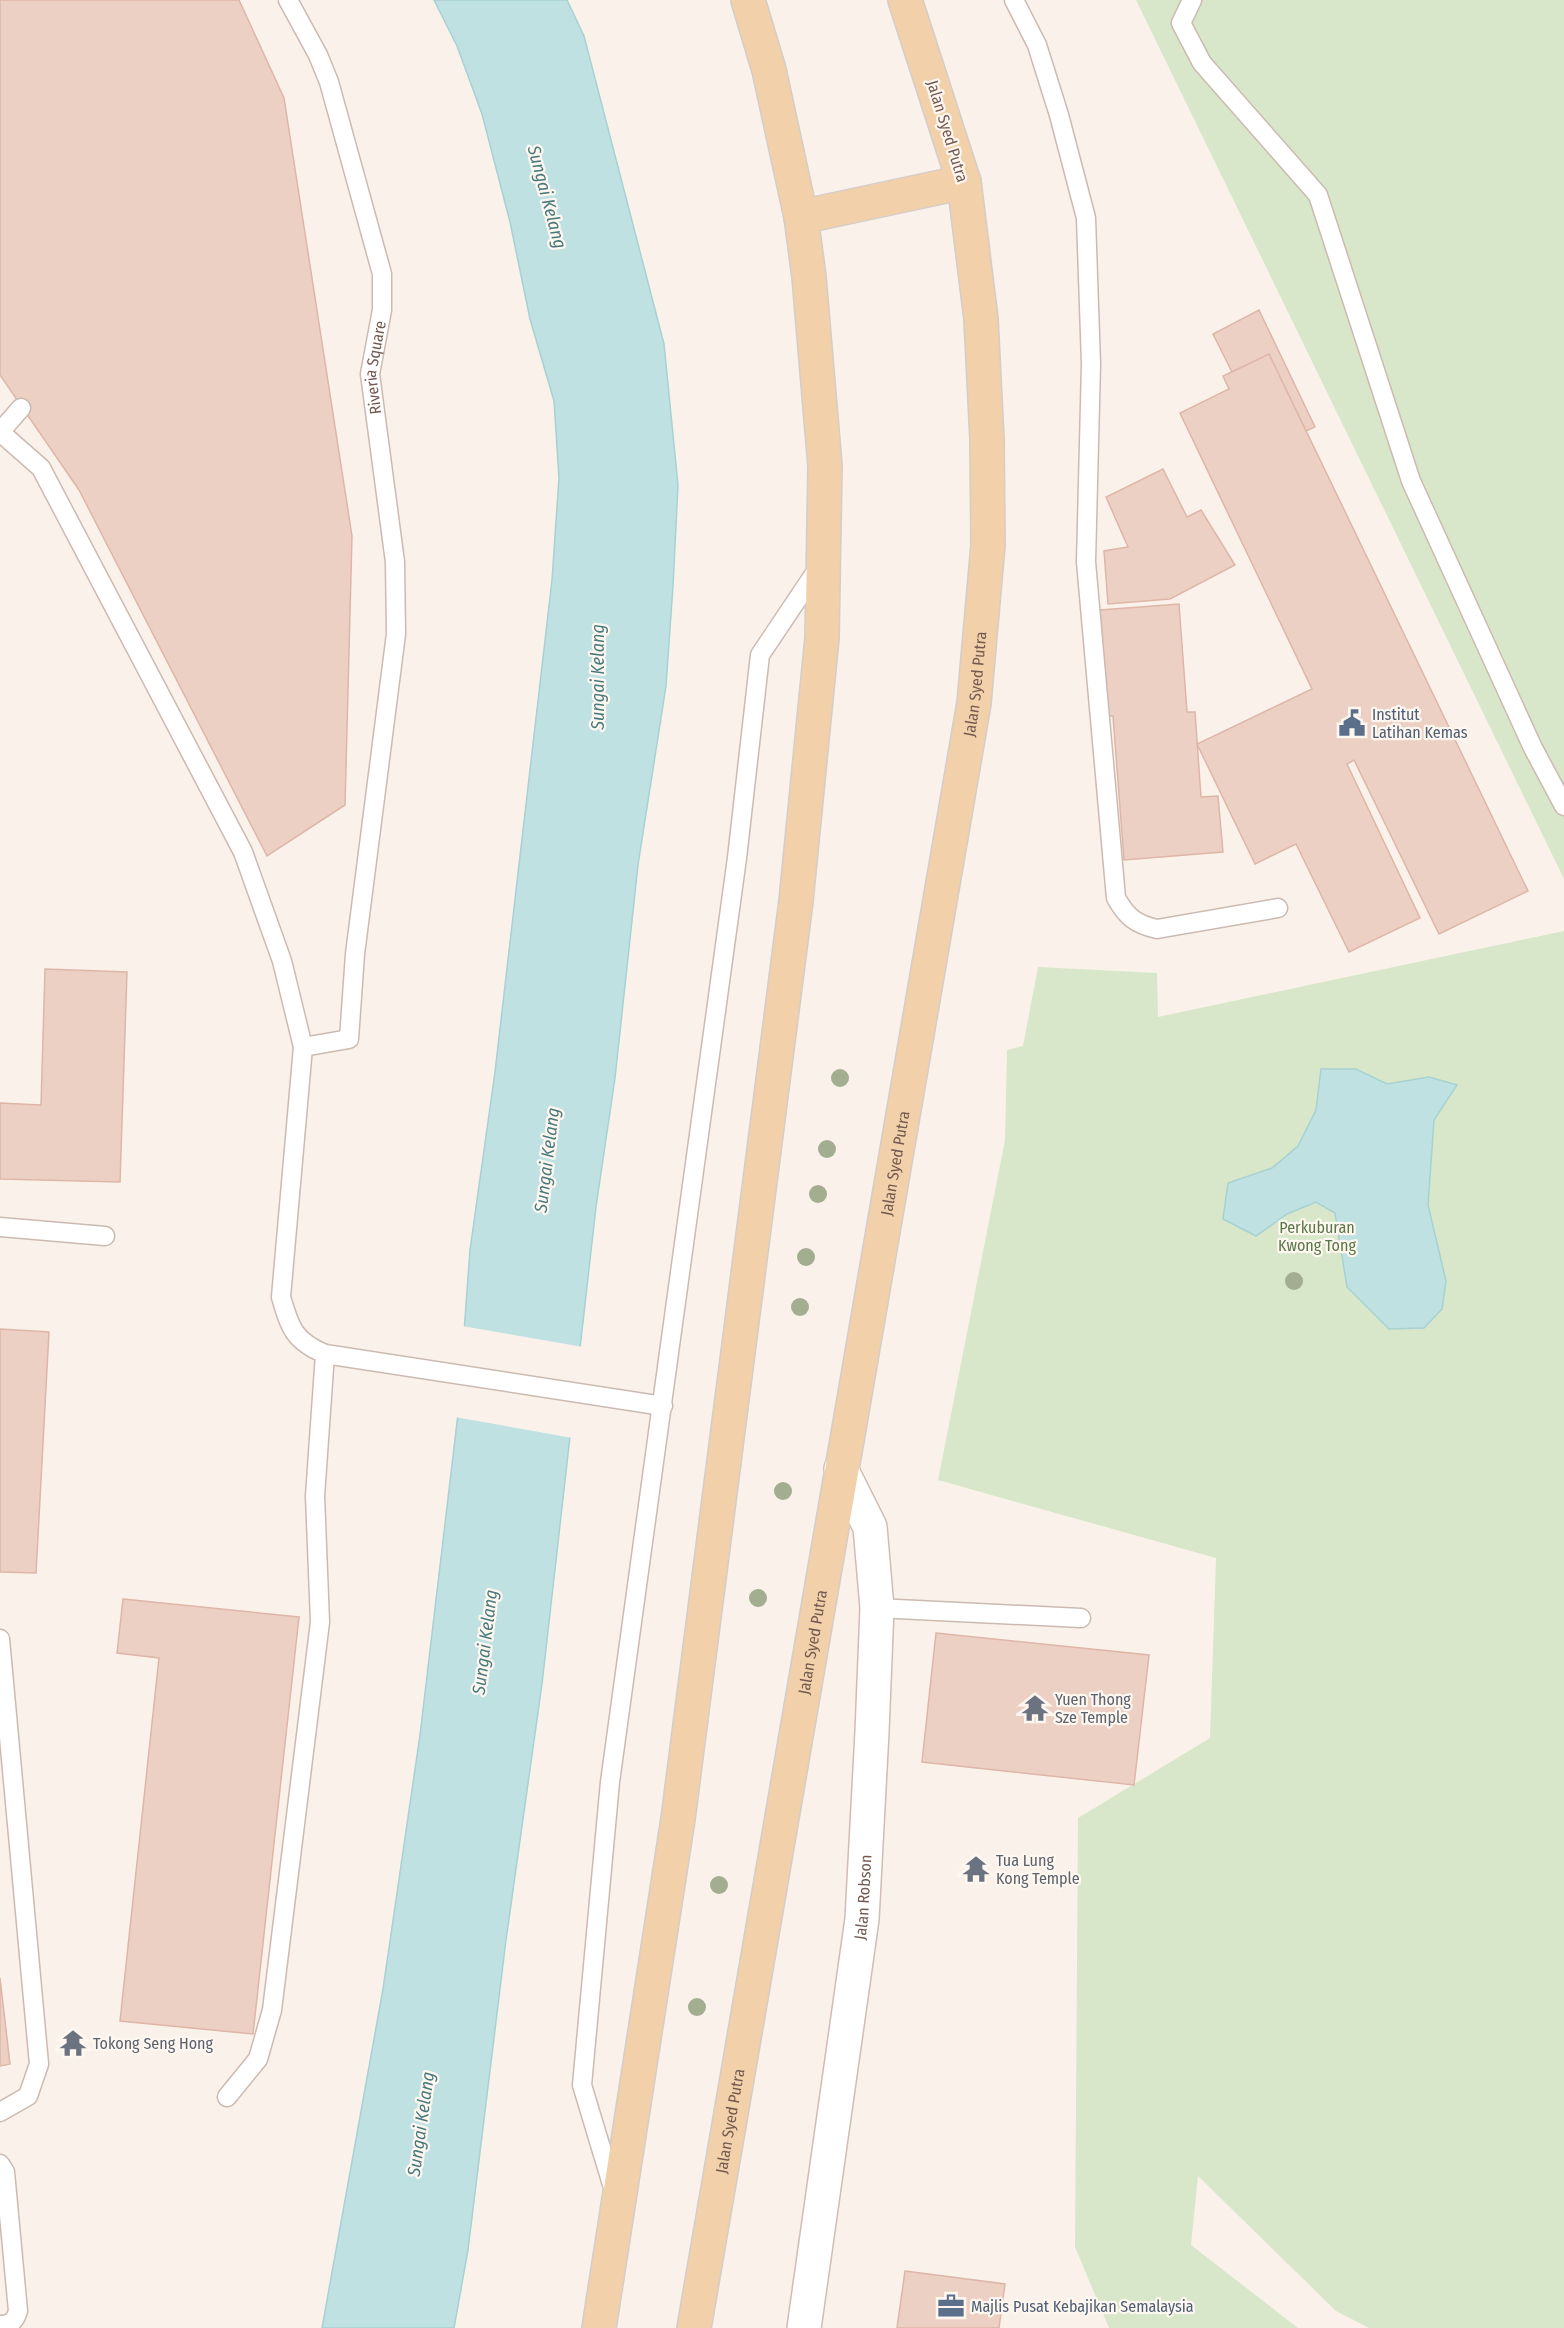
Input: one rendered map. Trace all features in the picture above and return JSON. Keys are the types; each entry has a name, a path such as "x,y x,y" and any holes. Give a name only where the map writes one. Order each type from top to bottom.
{"main road":[{"path":"599,2328 678,1819 788,966 813,750 822,638 825,466 817,356 801,217 769,70 748,0"},
{"name":"Jalan Syed Putra","path":"694,2328 974,703 988,544 987,440 981,319 964,182 905,0"},
{"path":"801,217 964,182"},
{"name":"Jalan Robson","path":"804,2328 862,1919 878,1608 870,1527 841,1469"}],"lane":[{"name":"Riveria Square","path":"288,0 318,55 329,82 382,274 382,310 370,374 395,562 396,634 356,954 349,1039 303,1047"},
{"path":"1014,0 1037,45 1059,115 1086,218 1091,363 1086,562 1116,898 1132,920 1156,929 1278,908"},
{"path":"1192,0 1182,23 1202,63 1318,195 1411,481 1533,748 1564,806"},
{"path":"21,408 0,432 41,468 243,852 282,961 303,1047 281,1297 289,1325 304,1345 332,1355 663,1406"},
{"path":"618,2204 582,2085 610,1782 737,858 760,655 825,557"},
{"path":"0,1227 105,1236"},
{"path":"227,2097 258,2058 272,2010 320,1622 315,1496 332,1355"},
{"path":"878,1608 1081,1618"},
{"path":"0,1639 39,2064 28,2096 0,2112"},
{"path":"0,2164 4,2172 18,2311 15,2319 8,2325 0,2325"}],"green space":[{"path":"1136,0 1564,0 1564,879"},
{"name":"Perkuburan Kwong Tong","path":"1564,931 1564,2328 1369,2328 1336,2311 1198,2176 1191,2245 1298,2328 1109,2328 1075,2247 1078,1818 1210,1738 1216,1558 938,1480 1005,1140 1007,1050 1023,1046 1038,967 1157,973 1158,1017"}],"water":[{"name":"Sungai Kelang","path":"434,0 567,0 584,36 664,344 678,485 666,686 638,865 615,1078 596,1207 542,1684 506,1940 468,2250 454,2328 322,2328 383,1989 420,1735 458,1414 470,1250 495,1072 552,580 559,478 554,401 530,319 510,222 482,114 457,46"},
{"path":"1321,1069 1356,1069 1387,1084 1429,1077 1457,1085 1434,1120 1428,1205 1446,1281 1442,1309 1424,1328 1389,1329 1347,1287 1335,1213 1316,1202 1287,1214 1256,1236 1223,1219 1228,1183 1272,1168 1298,1146 1316,1110"}],"pier":[{"path":"462,1326 583,1347 573,1438 455,1417"}],"building":[{"path":"0,0 239,0 284,98 352,536 345,805 267,856 79,490 0,375"},
{"path":"1259,310 1315,427 1306,431 1269,354 1232,372 1213,334"},
{"path":"1269,354 1528,891 1439,934 1354,760 1347,764 1420,918 1349,952 1296,844 1255,864 1197,744 1312,689 1180,413 1229,389 1223,376"},
{"path":"1163,469 1187,517 1201,510 1235,565 1170,599 1108,604 1104,551 1128,547 1106,497"},
{"path":"1179,604 1187,712 1195,712 1201,797 1218,796 1223,852 1124,860 1113,716 1108,716 1100,610"},
{"path":"45,969 127,972 120,1182 0,1179 0,1103 41,1105"},
{"path":"0,1329 49,1332 36,1573 0,1572"},
{"path":"123,1599 299,1617 253,2034 120,2021 159,1658 117,1653"},
{"name":"Yuen Thong Sze Temple","path":"936,1633 1149,1655 1134,1785 922,1762"},
{"path":"0,1978 10,2064 0,2066"},
{"name":"Majlis Pusat Kebajikan Semalaysia","path":"905,2271 1005,2284 999,2328 897,2328"}],"place":[{"name":"Institut Latihan Kemas","path":"1352,723"},
{"name":"Yuen Thong Sze Temple","path":"1035,1708"},
{"name":"Tua Lung Kong Temple","path":"976,1869"},
{"name":"Tokong Seng Hong","path":"73,2043"},
{"name":"Majlis Pusat Kebajikan Semalaysia","path":"951,2306"}]}
